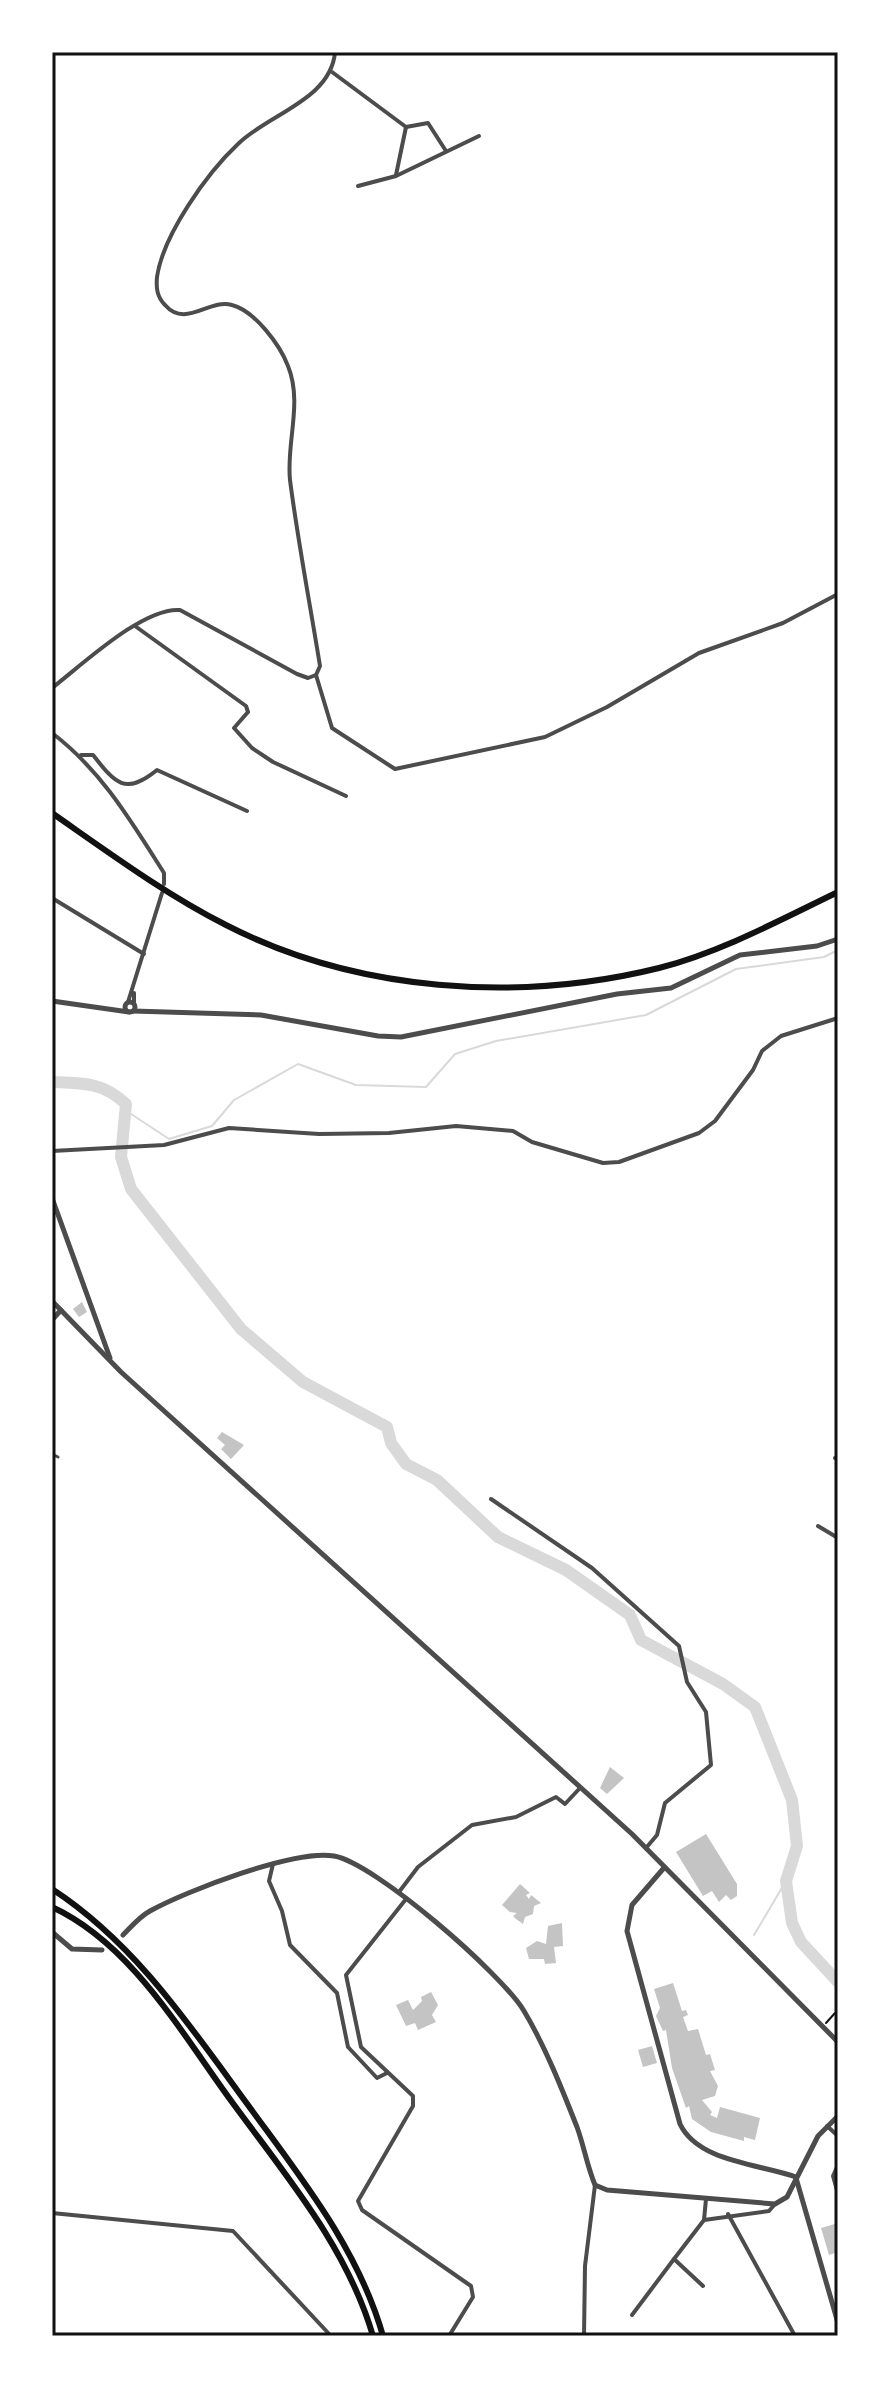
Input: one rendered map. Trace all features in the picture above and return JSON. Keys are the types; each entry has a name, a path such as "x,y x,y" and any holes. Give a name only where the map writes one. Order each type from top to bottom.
{"main road":[{"path":"52,813 161,884 166,892 227,925 306,958 404,981 501,988 603,979 661,967 744,937 838,892"},
{"path":"52,1889 122,1945 210,2053 295,2169 351,2254 372,2300 383,2336"},
{"path":"52,1907 109,1948 168,2014 323,2228 364,2306 373,2336"}],"street":[{"path":"335,52 331,72 315,91 238,143 203,183 187,207 158,272 156,287 160,299 169,310 180,315 222,304 245,311 269,336 288,366 294,393 290,477 320,666 316,675 332,728 395,769 545,737 607,707 699,653 783,623 838,594"},
{"path":"331,72 406,127 428,123 446,151"},
{"path":"396,176 406,127"},
{"path":"358,186 396,176 479,136"},
{"path":"52,688 135,626 166,609 180,610 297,674 308,678 316,675"},
{"path":"135,626 246,706 248,712 234,728 252,748 346,796"},
{"path":"52,733 81,755 116,797 164,873 161,884"},
{"path":"81,755 93,755 113,780 122,784 141,783 157,770 247,811"},
{"path":"131,1007 144,954 166,892"},
{"path":"52,898 144,954"},
{"path":"52,1001 114,1012 131,1007 261,1015 378,1036 401,1037 603,996 671,988 740,955 817,946 838,939"},
{"path":"52,1151 117,1145 164,1145 229,1128 319,1134 478,1127 513,1131 532,1142 603,1163 619,1162 699,1133 715,1121 762,1051 781,1036 838,1018"},
{"path":"52,1198 110,1359"},
{"path":"52,1301 110,1359 646,1848 663,1869 837,2040"},
{"path":"52,1320 61,1310"},
{"path":"52,1454 58,1457"},
{"path":"491,1499 592,1568 679,1646 682,1667 706,1712 711,1765 665,1803 657,1835 646,1848"},
{"path":"818,1526 838,1538"},
{"path":"399,1892 418,1867 472,1825 516,1817 556,1797 565,1804 580,1788"},
{"path":"123,1935 150,1911 192,1891 273,1864 334,1856 361,1864 399,1892 495,1974 521,2005 577,2128 595,2185 585,2266 584,2336"},
{"path":"273,1864 269,1881 282,1911 290,1945 337,1993 348,2047 356,2059 377,2078 387,2073"},
{"path":"663,1869 632,1905 627,1931 680,2124 690,2140 708,2151 796,2177"},
{"path":"406,1899 346,1975 361,2047 413,2096 413,2106 358,2201 362,2210 471,2286 473,2297 449,2336"},
{"path":"52,1932 72,1949 102,1950"},
{"path":"704,2220 728,2214 769,2211 787,2197 818,2136 838,2116"},
{"path":"827,2126 838,2136"},
{"path":"838,2165 833,2176 838,2194"},
{"path":"796,2177 838,2323"},
{"path":"595,2185 607,2190 775,2204"},
{"path":"632,2315 704,2220 706,2199"},
{"path":"52,2213 233,2231 331,2336"},
{"path":"728,2214 795,2336"},
{"path":"674,2259 703,2286"}],"path":[{"path":"822,2026 835,2013 838,2016"}],"building":[{"path":"82,1302 87,1312 79,1317 73,1309"},
{"path":"222,1432 244,1445 231,1459 221,1449 225,1445 217,1438"},
{"path":"610,1767 624,1778 607,1794 600,1788"},
{"path":"706,1834 737,1884 737,1896 731,1900 726,1895 719,1902 712,1891 703,1896 676,1852"},
{"path":"520,1884 530,1893 526,1895 529,1899 531,1895 541,1903 534,1906 533,1914 525,1917 523,1924 513,1916 517,1913 510,1912 502,1905"},
{"path":"562,1923 563,1946 554,1947 556,1963 545,1964 544,1959 529,1959 526,1948 537,1941 546,1944 548,1926"},
{"path":"673,1983 682,2011 686,2010 688,2015 683,2017 688,2031 698,2029 706,2055 710,2054 715,2070 710,2071 718,2086 715,2096 702,2100 712,2112 710,2115 717,2118 720,2107 760,2118 755,2140 744,2137 744,2141 711,2132 692,2119 689,2106 686,2108 672,2068 666,2030 663,2031 656,2016 660,2008 654,1989"},
{"path":"431,1992 438,2005 432,2015 436,2022 418,2030 415,2023 406,2026 396,2005 408,2000 413,2010 422,2001 421,1997"},
{"path":"652,2046 657,2063 643,2067 638,2050"},
{"path":"838,2223 838,2252 829,2255 821,2228"}],"waterway":[{"path":"125,1110 169,1139 212,1126 234,1100 298,1064 356,1085 426,1087 455,1054 496,1041 646,1015 736,969 824,957 838,950"},
{"path":"52,1082 101,1088 126,1104 121,1157 131,1189 241,1329 303,1382 387,1427 391,1443 406,1464 437,1480 498,1537 566,1570 630,1615 641,1640 723,1684 755,1707 792,1800 797,1846 786,1881 792,1923 801,1942 838,1982"},
{"path":"754,1935 786,1881"}]}
